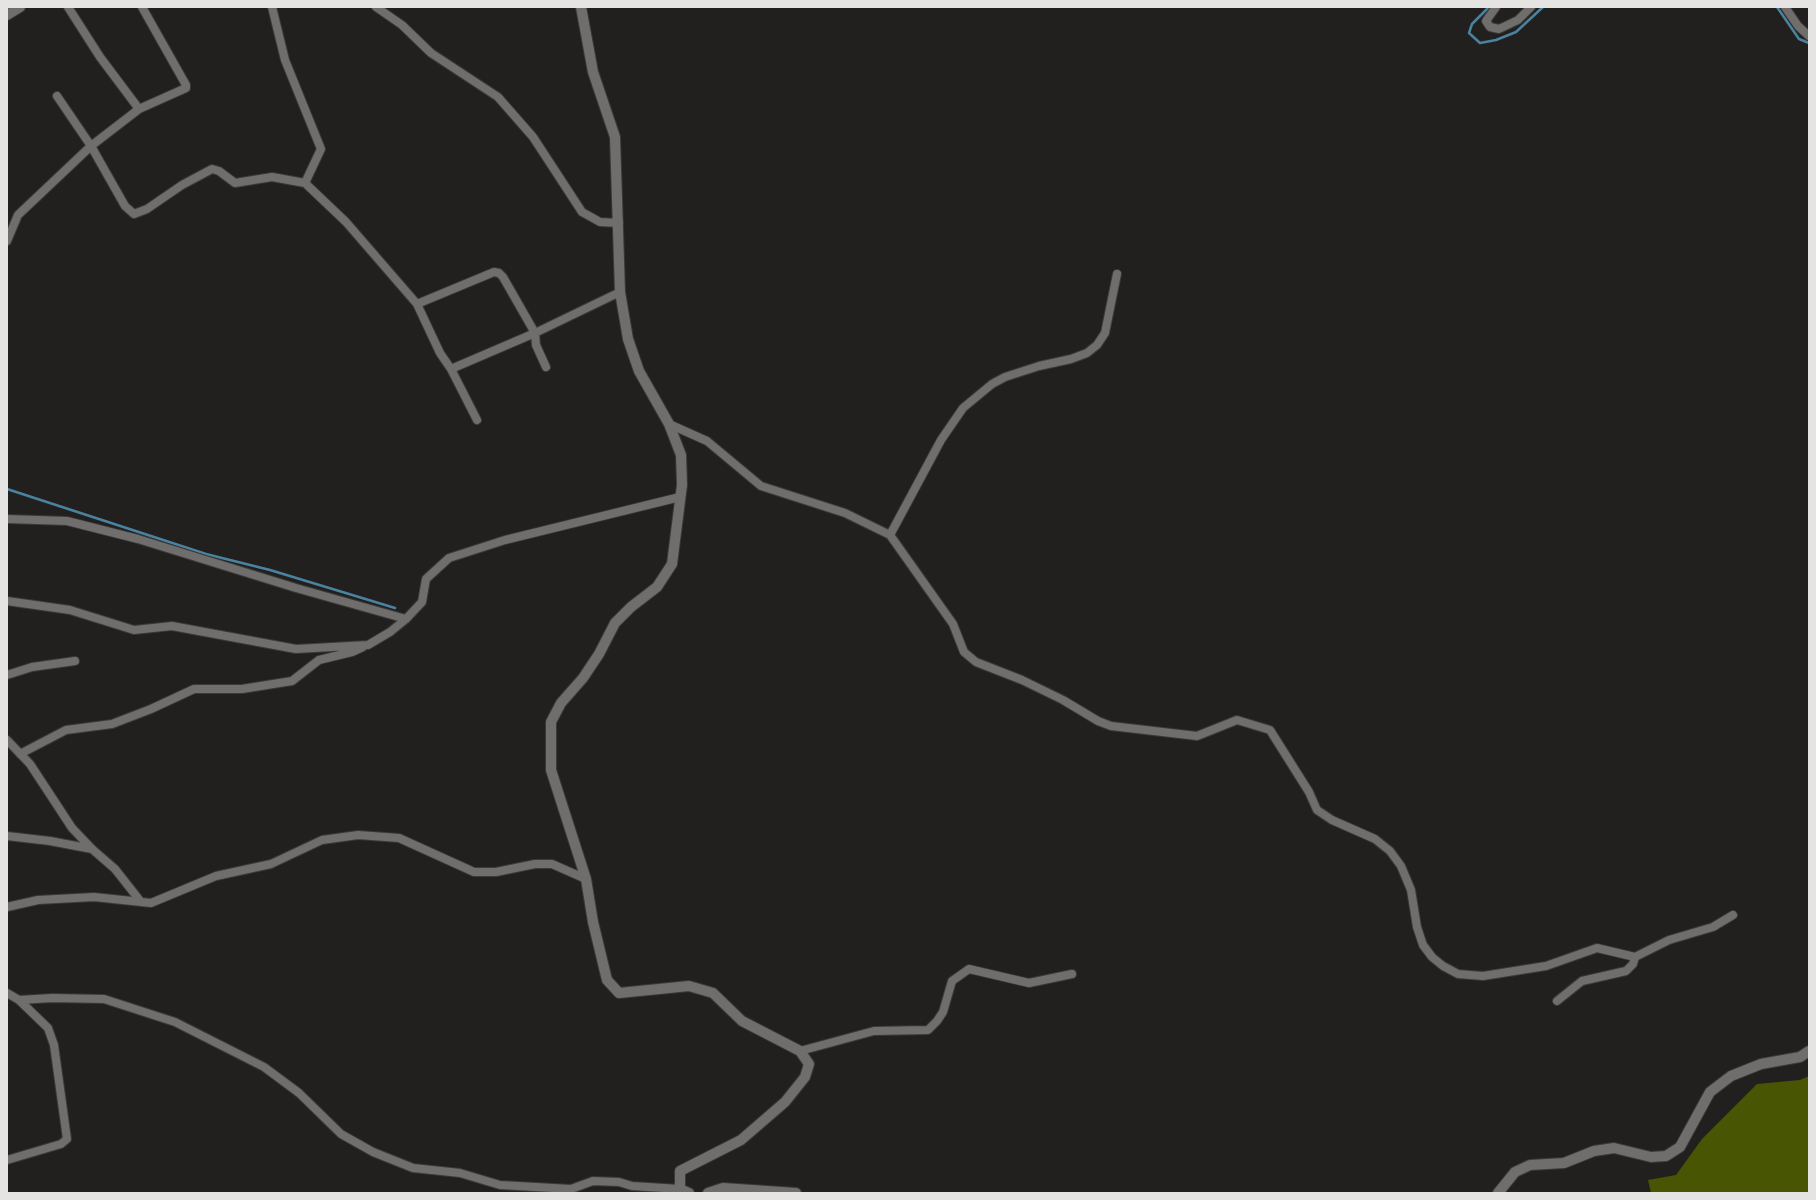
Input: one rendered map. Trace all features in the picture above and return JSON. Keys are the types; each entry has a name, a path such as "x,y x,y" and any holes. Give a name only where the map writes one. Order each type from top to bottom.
{"street":[{"path":"7,15 20,7"},
{"path":"68,7 100,57 139,109"},
{"path":"7,241 18,215 91,146 139,109 186,88 186,85 142,7"},
{"path":"272,7 285,60 321,149 305,183"},
{"path":"376,7 402,25 431,53 498,97 533,137 582,212 600,222 619,223"},
{"path":"19,1000 52,998 104,999 175,1022 264,1067 299,1093 340,1134 373,1152 413,1168 460,1173 500,1185 571,1189 593,1181 619,1182 632,1186 684,1191 680,1171 741,1140 785,1102 805,1077 809,1064 800,1051 742,1021 713,993 689,986 619,993 607,980 593,922 586,879 551,770 552,722 561,703 582,678 599,654 615,624 631,607 657,586 672,564 682,485 681,455 669,424 639,371 628,339 620,292 619,223 615,137 593,72 581,7"},
{"path":"1496,7 1486,21 1490,27 1499,29 1518,20 1531,7"},
{"path":"1785,7 1798,26 1809,36"},
{"path":"56,96 91,146 125,206 134,214 147,209 182,185 212,168 219,171 235,183 272,177 305,183 346,222 417,304 440,353 451,369 477,420"},
{"path":"417,304 494,272 499,273 503,277 535,333 536,345 546,367"},
{"path":"890,535 941,440 963,408 992,384 1005,377 1039,366 1071,359 1088,353 1097,346 1105,333 1116,274"},
{"path":"451,369 535,333 620,292"},
{"path":"669,424 707,441 761,486 845,513 890,535 953,624 964,652 976,662 1022,680 1063,700 1098,722 1111,726 1197,736 1237,720 1270,730 1309,792 1317,810 1332,820 1375,839 1390,852 1401,866 1411,890 1417,927 1423,945 1432,957 1443,966 1458,974 1483,976 1546,966 1597,948 1635,957 1669,940 1713,927 1733,915"},
{"path":"20,754 66,730 112,724 151,709 194,689 242,689 292,681 319,660 352,652 390,632 406,619 422,602 426,579 449,558 505,540 680,497"},
{"path":"7,519 67,520 138,539 296,588 406,619"},
{"path":"7,601 70,610 134,630 172,626 296,649 368,644"},
{"path":"7,675 32,667 75,661"},
{"path":"7,740 30,764 72,828 92,849 115,869 141,902"},
{"path":"7,907 38,900 94,897 151,904 216,876 271,864 322,840 358,835 399,838 474,872 496,872 535,864 552,864 586,879"},
{"path":"7,836 50,841 92,849"},
{"path":"1557,1001 1582,981 1626,971 1633,964 1635,957"},
{"path":"800,1051 874,1031 928,1030 943,1012 952,981 969,969 1029,983 1072,974"},
{"path":"7,993 19,1000 48,1028 54,1045 67,1139 61,1144 7,1160"},
{"path":"1498,1193 1515,1172 1530,1165 1564,1163 1594,1151 1614,1148 1651,1157 1666,1156 1680,1147 1710,1092 1731,1076 1761,1064 1800,1057 1809,1051"},
{"path":"626,1193 632,1186"},
{"path":"708,1193 723,1188 796,1193"}],"green space":[{"path":"1809,1076 1809,1193 1651,1193 1648,1180 1676,1175 1702,1139 1757,1084 1800,1080"}],"waterway":[{"path":"1489,7 1472,24 1469,33 1480,43 1496,40 1516,32 1543,7"},
{"path":"1777,7 1799,39 1809,43"},
{"path":"7,489 206,554 270,570 395,608"}]}
